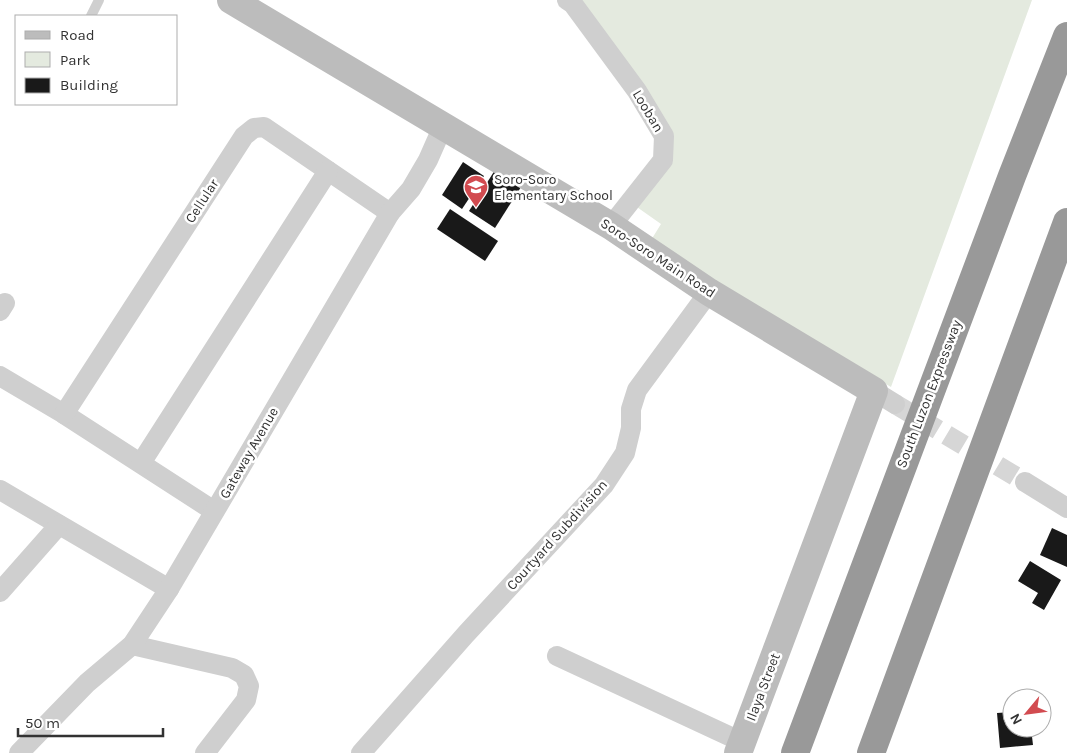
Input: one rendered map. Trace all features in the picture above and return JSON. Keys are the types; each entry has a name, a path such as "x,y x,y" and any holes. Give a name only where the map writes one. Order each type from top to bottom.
{"highway":[{"name":"South Luzon Expressway","path":"795,753 1012,176 1067,36"},
{"path":"871,753 1067,222"}],"street":[{"name":"Soro-Soro Main Road","path":"231,0 611,226 709,292 884,398 789,620"},
{"name":"Looban","path":"568,0 573,4 637,91 664,136 663,160 611,226"},
{"name":"Gateway Avenue","path":"19,753 87,683 132,645 169,589 390,213 411,189 424,168 443,126"},
{"name":"Cellular","path":"64,414 244,136 254,128 264,127 390,213"},
{"path":"141,463 328,171"},
{"name":"Courtyard Subdivision","path":"362,753 466,634 604,485 625,453 637,390 709,292"},
{"path":"0,376 64,414 214,511"},
{"path":"1025,482 1067,508"},
{"path":"0,490 169,589"},
{"path":"0,592 59,525"},
{"name":"Ilaya Street","path":"740,748 789,620"},
{"path":"132,645 232,668 244,675 249,686 246,700 204,753"},
{"path":"557,656 740,748"}],"lane":[{"path":"92,15 99,0"}],"green space":[{"path":"578,0 1032,0 891,387 648,245 661,224 634,205 667,158"}],"building":[{"path":"463,162 484,176 462,209 442,195"},
{"path":"495,170 521,187 495,228 469,211"},
{"path":"450,209 498,241 485,261 437,229"},
{"path":"1052,528 1067,535 1067,567 1040,555"},
{"path":"1030,561 1061,580 1044,610 1032,603 1038,593 1018,581"},
{"path":"997,713 1002,713 1002,738 1032,738 1033,745 1000,748"}],"tunnel":[{"path":"895,404 1025,482"}],"place":[{"name":"Soro-Soro Elementary School","path":"476,208"}]}
